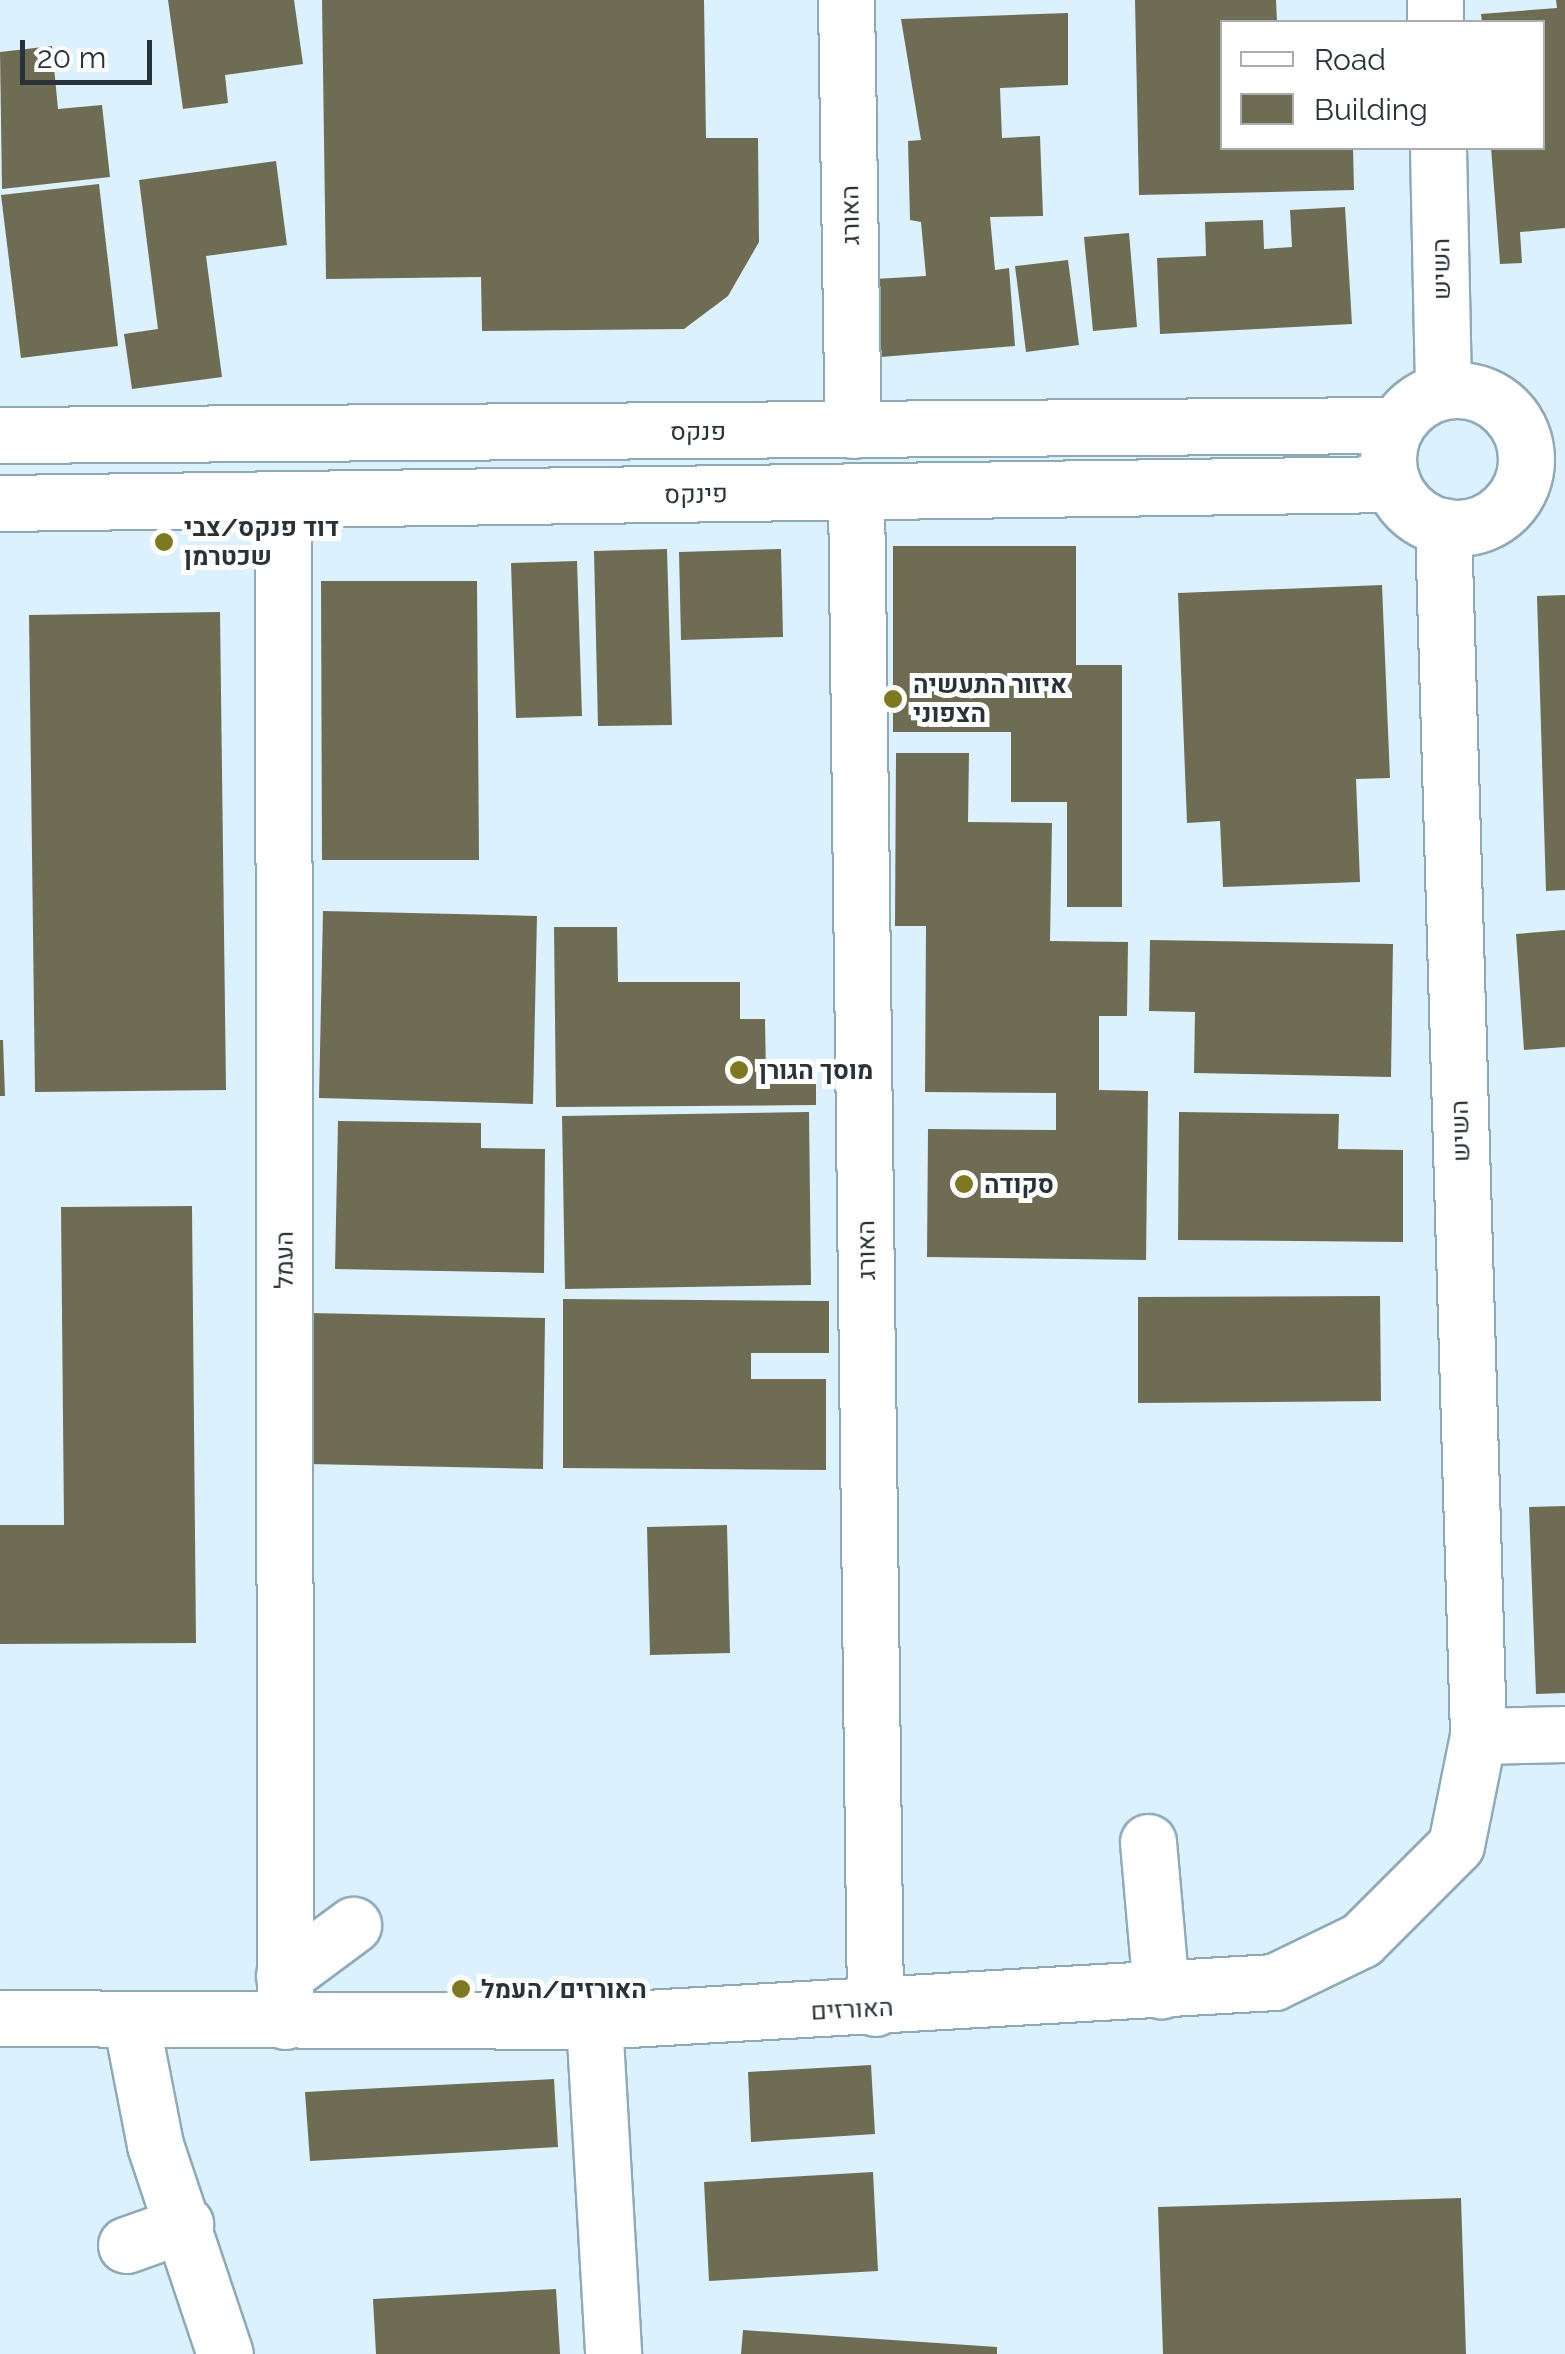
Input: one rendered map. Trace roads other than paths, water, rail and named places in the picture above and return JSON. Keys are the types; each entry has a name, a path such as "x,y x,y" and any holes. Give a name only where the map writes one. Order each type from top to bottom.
{"street":[{"name":"האורג","path":"846,0 854,430"},
{"name":"השיש","path":"1438,150 1443,390"},
{"path":"1443,390 1490,398 1543,433 1526,466 1542,489 1489,520 1442,526 1406,505 1393,484 1388,449 1396,426 1421,400 1443,390"},
{"name":"פנקס","path":"0,435 1396,426"},
{"name":"פינקס","path":"0,503 1393,484"},
{"name":"האורג","path":"856,492 876,2008"},
{"name":"העמל","path":"284,500 284,1999"},
{"name":"השיש","path":"1442,526 1478,1736"},
{"path":"1478,1736 1565,1734"},
{"name":"האורזים","path":"0,2018 131,2021 284,1999 594,2021 876,2008 1274,1982 1361,1940 1456,1845 1478,1736"},
{"path":"1148,1842 1162,1990"},
{"path":"284,1999 353,1924"},
{"path":"131,2021 155,2145 185,2224 225,2354"},
{"path":"594,2021 613,2354"},
{"path":"126,2245 185,2224"}],"place":[{"name":"דוד פנקס/צבי שכטרמן","path":"164,542"},
{"name":"איזור התעשיה הצפוני","path":"893,699"},
{"name":"מוסך הגורן","path":"739,1070"},
{"name":"סקודה","path":"964,1184"},
{"name":"האורזים/העמל","path":"461,1989"}]}
